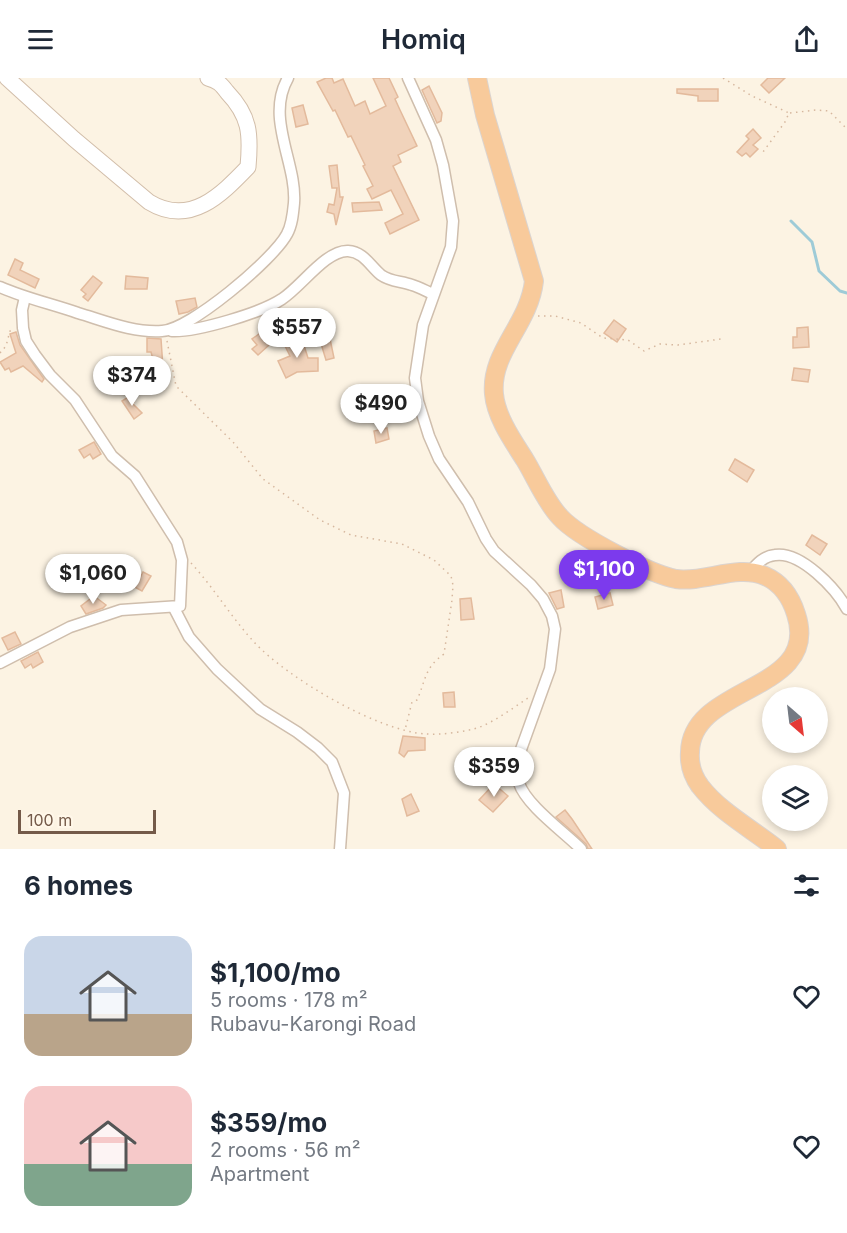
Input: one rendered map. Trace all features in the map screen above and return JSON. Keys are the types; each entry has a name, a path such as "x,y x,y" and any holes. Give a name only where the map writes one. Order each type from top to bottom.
{"highway":[{"path":"477,78 485,115 534,281 532,298 525,316 502,353 495,370 494,397 497,409 514,443 560,517 588,540 659,574 673,578 688,580 749,573 765,576 775,582 789,597 797,615 799,633 791,658 778,672 703,718 691,740 690,764 700,785 710,796 777,849"}],"main road":[{"path":"7,78 74,139 149,202 160,209 179,210 210,203 224,194 248,167 248,125 242,107 218,81 208,78"}],"street":[{"path":"165,331 187,321 244,280 275,250 286,235 292,222 294,186 285,155 282,124 283,87 288,78"},
{"path":"408,78 436,140 452,207 451,247 423,325 415,378 418,401 439,459 468,502 486,538 505,562 531,585 552,616 555,629 550,669 519,755 517,769 520,785 535,806 581,849"},
{"path":"0,287 114,325 146,331 187,330 257,311 280,300 297,288 335,253 349,251 364,256 381,275 433,294"},
{"path":"0,663 70,627 122,610 180,606 181,551 170,529 135,476 112,456 75,400 41,364 26,341 22,310 25,297"},
{"path":"749,573 758,562 766,558 775,555 792,557 826,579 847,609"},
{"path":"174,608 189,637 217,669 260,709 297,732 332,762 344,793 340,849"}],"path":[{"path":"723,78 752,96 789,113 829,111 847,129"},
{"path":"763,152 789,113"},
{"path":"525,316 555,316 581,322 603,338 628,340 644,351 660,344 678,345 721,339"},
{"path":"0,352 6,346 10,331 23,327"},
{"path":"165,331 176,386 232,442 263,479 320,520 351,535 402,544 434,560 451,576 452,600 444,654 435,660 425,672 417,700 412,702 405,730"},
{"path":"181,551 213,586 233,617 255,643 285,668 355,712 405,730 426,734 480,727 543,689"}],"building":[{"path":"332,78 334,83 343,79 355,106 365,101 370,114 386,106 373,78 389,78 398,97 395,99 417,146 398,155 401,162 393,166 419,220 390,234 385,223 403,214 391,190 372,199 367,189 373,186 363,166 365,165 351,136 348,137 335,110 333,111 317,82"},
{"path":"768,78 785,78 769,93 761,85"},
{"path":"429,86 442,113 441,121 437,123 422,90"},
{"path":"677,89 718,89 718,101 698,101 698,96 677,93"},
{"path":"303,105 308,124 296,127 292,108"},
{"path":"753,129 761,138 753,145 758,149 750,157 746,153 742,156 737,152 749,139 746,136"},
{"path":"337,165 340,197 343,197 336,225 334,214 327,212 329,204 334,205 337,188 332,188 329,166"},
{"path":"379,202 382,210 353,212 352,203"},
{"path":"15,259 23,263 20,270 39,279 35,288 8,275"},
{"path":"93,276 102,283 88,301 83,297 86,294 81,290"},
{"path":"126,276 148,278 147,289 125,289"},
{"path":"195,298 197,307 179,314 176,301"},
{"path":"614,320 626,329 617,342 604,333"},
{"path":"270,326 278,337 258,355 252,349 257,345 252,339"},
{"path":"808,327 809,347 793,348 793,337 797,337 797,328"},
{"path":"16,332 20,345 44,379 42,382 23,366 11,372 9,368 5,370 0,362 16,353 10,334"},
{"path":"329,334 334,358 326,360 319,337"},
{"path":"301,336 308,358 318,358 318,371 297,372 286,378 278,361 290,356 283,342"},
{"path":"147,338 161,339 163,368 156,370 151,352 147,352"},
{"path":"794,368 810,370 808,382 792,380"},
{"path":"130,396 134,402 132,403 142,413 134,419 122,401"},
{"path":"387,428 389,439 376,443 374,431"},
{"path":"94,442 101,454 93,459 90,454 84,458 79,450"},
{"path":"735,459 754,470 747,482 729,470"},
{"path":"812,535 827,544 820,555 806,545"},
{"path":"143,572 151,576 142,591 129,584 133,577 139,580"},
{"path":"561,590 564,607 557,609 549,593"},
{"path":"610,593 613,605 598,609 595,597"},
{"path":"94,596 106,605 86,614 81,606"},
{"path":"471,598 474,619 461,620 460,599"},
{"path":"15,632 21,644 8,650 2,638"},
{"path":"38,652 43,662 33,668 31,664 25,668 21,661"},
{"path":"454,692 455,707 444,707 443,693"},
{"path":"403,736 425,738 425,750 408,751 404,757 399,753"},
{"path":"494,784 508,796 493,812 479,800"},
{"path":"411,794 419,811 407,816 402,799"},
{"path":"565,810 592,849 588,849 586,844 556,817"}],"waterway":[{"path":"791,221 812,242 819,271 840,291 847,293"}]}
